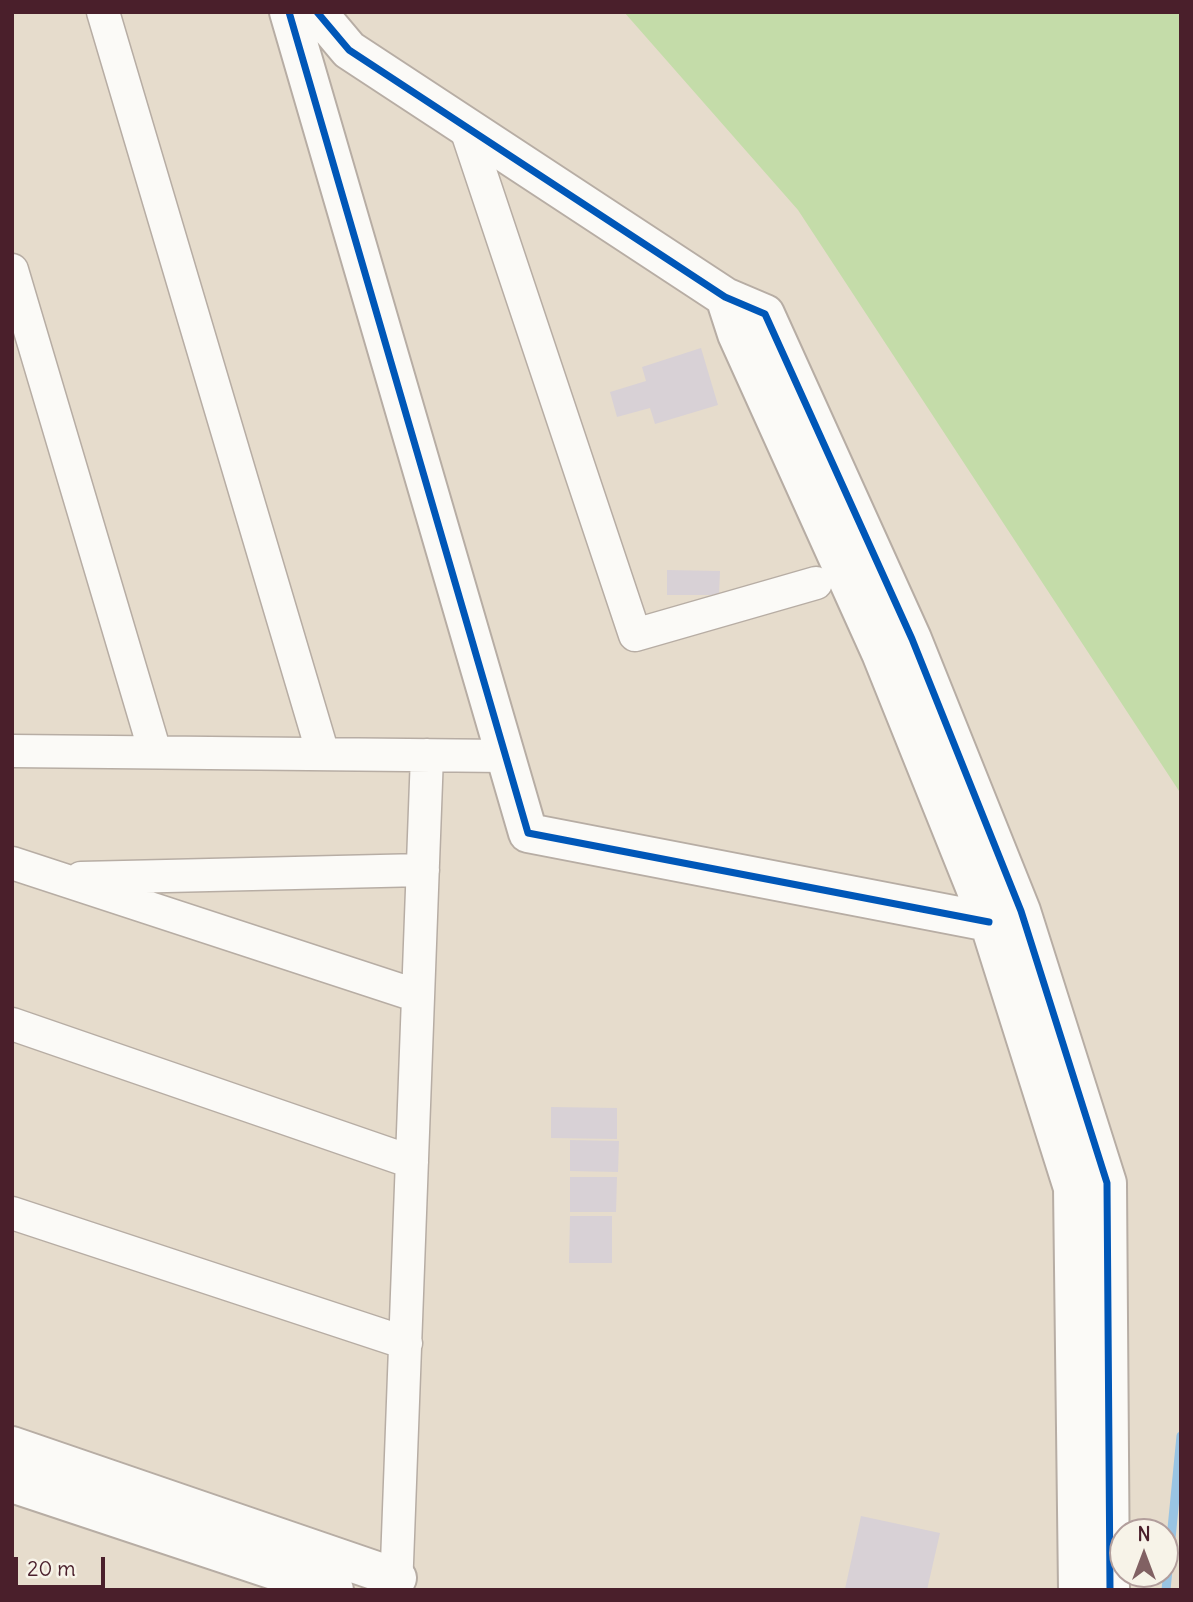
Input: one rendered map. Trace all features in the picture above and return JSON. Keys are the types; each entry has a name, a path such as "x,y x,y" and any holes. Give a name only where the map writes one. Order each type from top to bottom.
{"street":[{"path":"103,12 323,754"},
{"path":"289,12 528,833 989,922"},
{"path":"317,12 349,50 725,297 765,314 912,639 1021,911 1107,1183 1110,1590"},
{"path":"465,126 635,635 816,583"},
{"path":"12,270 155,752"},
{"path":"725,297 737,334 881,653 989,922 1073,1188 1078,1590"},
{"path":"12,751 506,757"},
{"path":"12,1446 397,1584 427,755"},
{"path":"12,863 418,996"},
{"path":"58,878 423,870"},
{"path":"12,1024 412,1162"},
{"path":"12,1213 406,1343"},
{"path":"12,1483 334,1590"}],"green space":[{"path":"624,12 1181,12 1181,794 798,210"}],"building":[{"path":"701,348 718,405 655,424 650,408 617,417 610,392 646,381 642,367"},
{"path":"667,570 720,571 719,595 667,595"},
{"path":"551,1107 617,1108 617,1139 551,1138"},
{"path":"570,1140 619,1141 618,1172 570,1171"},
{"path":"570,1177 617,1177 616,1212 570,1212"},
{"path":"570,1216 612,1216 612,1263 569,1263"},
{"path":"861,1516 940,1533 927,1590 845,1589"}],"waterway":[{"path":"1166,1590 1181,1436"}],"cycle path":[{"path":"289,12 528,833 989,922"},
{"path":"317,12 349,50 725,297 765,314 912,639 1021,911 1107,1183 1110,1590"}]}
